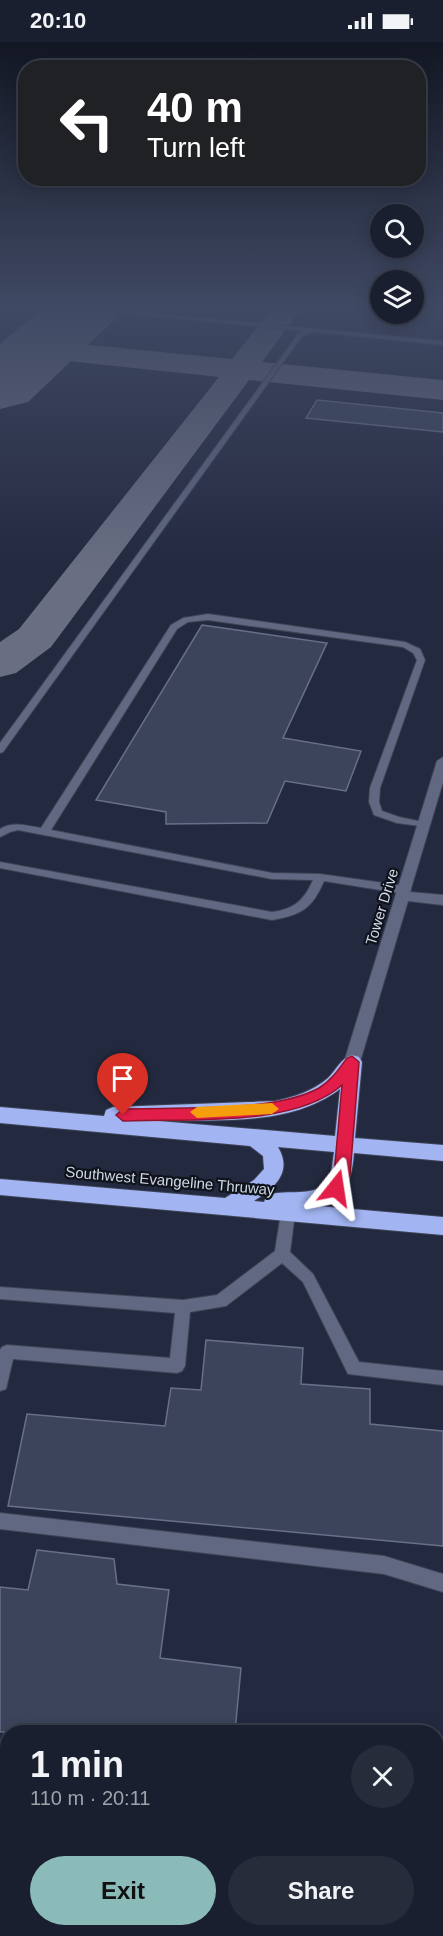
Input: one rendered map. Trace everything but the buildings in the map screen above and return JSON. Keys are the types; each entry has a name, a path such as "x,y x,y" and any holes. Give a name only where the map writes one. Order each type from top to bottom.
{"highway":[{"path":"32,1118 261,1110 286,1107 325,1092 342,1078 352,1062"},
{"path":"196,1203 309,1201 327,1195 341,1180 352,1062"},
{"path":"0,1115 443,1153"},
{"path":"234,1202 261,1186 274,1172 274,1160 270,1149 261,1142 247,1137"},
{"name":"Southwest Evangeline Thruway","path":"0,1187 443,1226"}],"street":[{"name":"Tower Drive","path":"352,1062 443,761"},
{"path":"404,892 443,900"}],"lane":[{"path":"0,750 258,393"},
{"path":"45,831 174,627 186,620 208,617 405,645 417,651 421,660 375,788 374,802 378,813 397,820 424,825"},
{"path":"0,834 7,829 18,827 272,876 320,877 404,892"},
{"path":"0,865 272,916 294,913 310,901 320,877"},
{"path":"0,1293 183,1307 222,1301 282,1254 288,1213"},
{"path":"282,1254 308,1278 354,1369 443,1378"},
{"path":"0,1384 7,1352 177,1366 183,1307"},
{"path":"0,1521 384,1565 443,1583"}],"taxiway":[{"path":"0,663 35,638 222,393"}],"slow traffic":[{"path":"197,1112 272,1109"}],"route":[{"path":"123,1115 286,1107 325,1092 342,1078 352,1062 342,1175 336,1188"}]}
